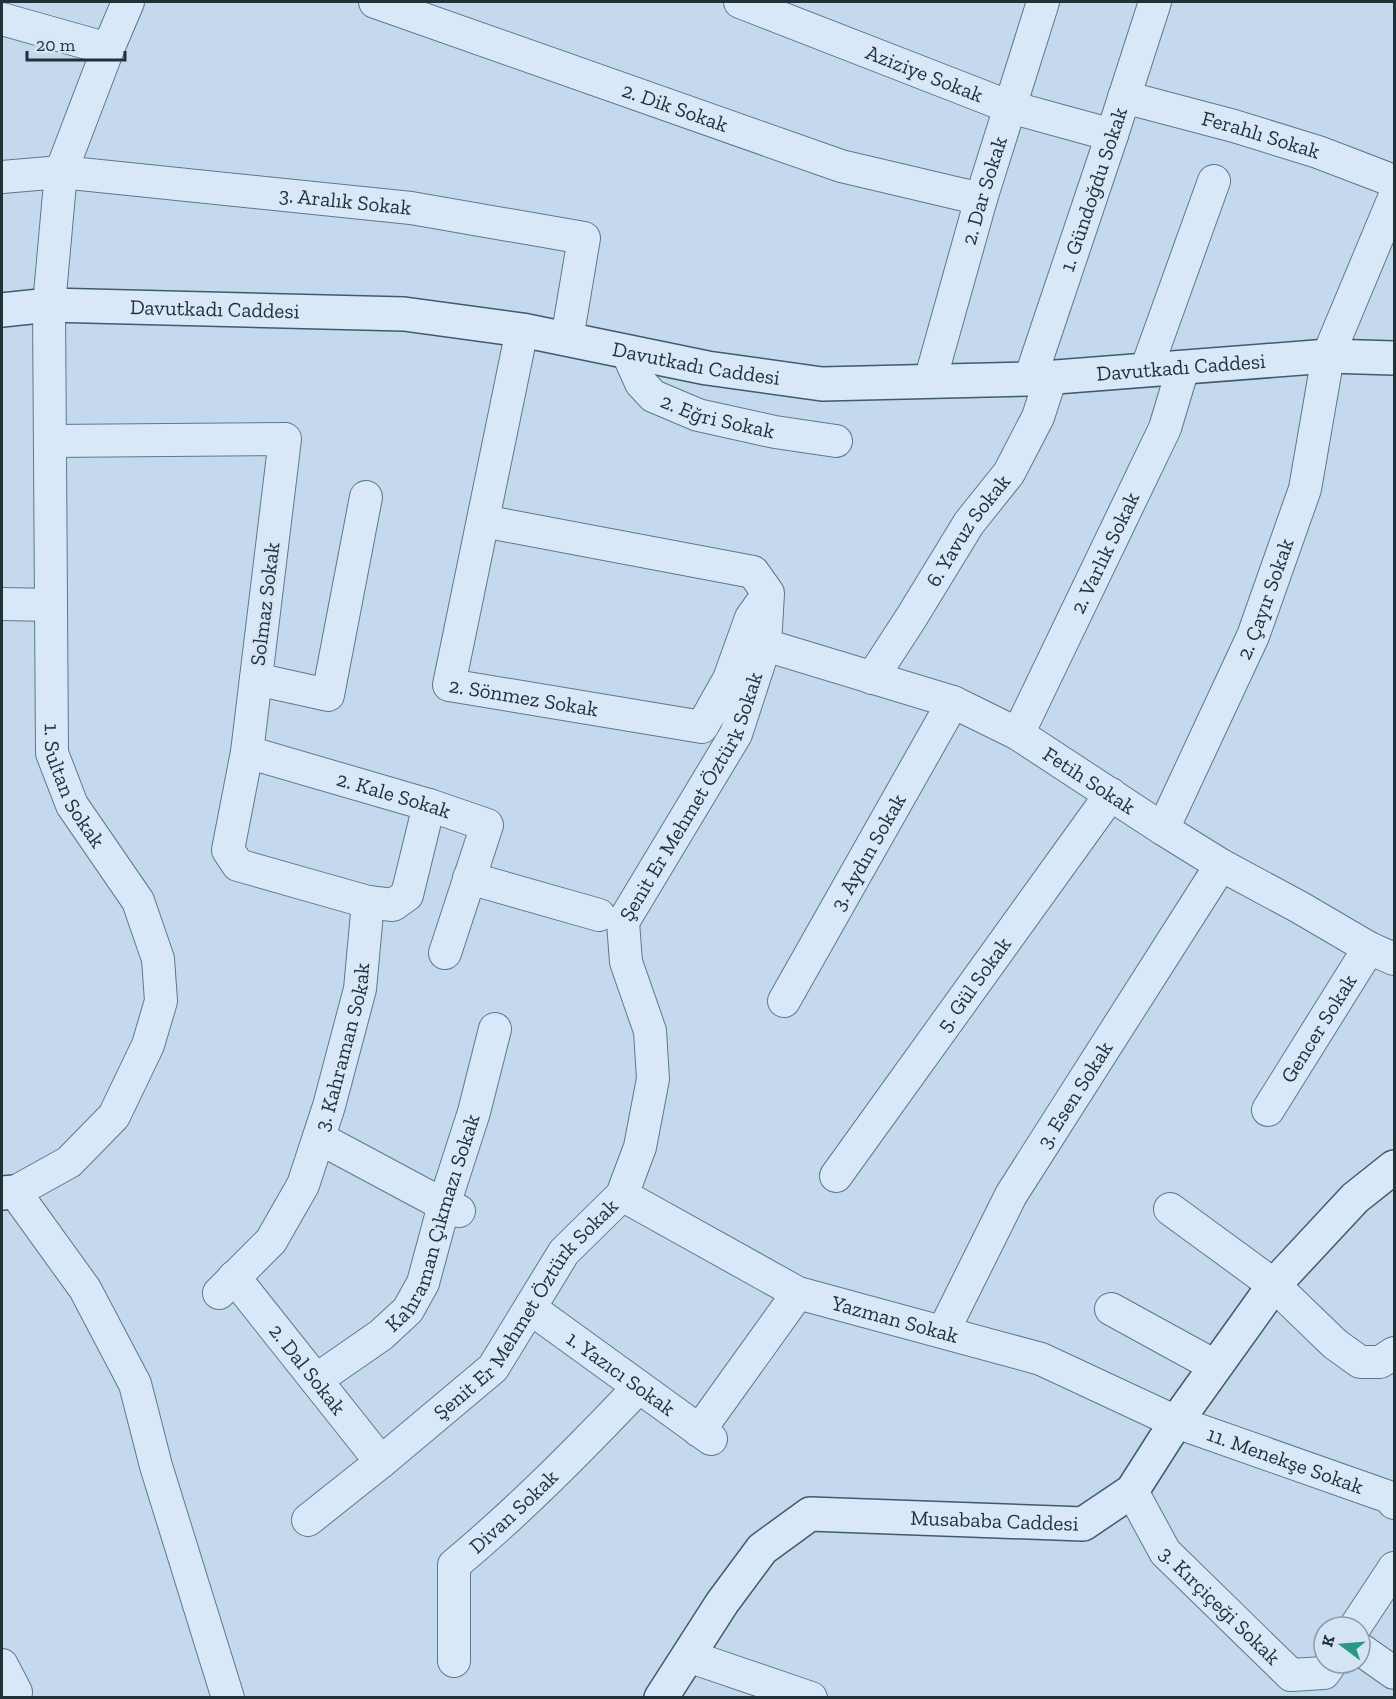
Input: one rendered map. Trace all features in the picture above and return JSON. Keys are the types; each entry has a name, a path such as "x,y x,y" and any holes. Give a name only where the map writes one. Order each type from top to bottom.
{"main road":[{"name":"Davutkadı Caddesi","path":"2,310 49,305 404,314 522,330 707,368 822,384 1040,378 1328,357 1395,358"},
{"name":"Musababa Caddesi","path":"661,1698 722,1603 762,1549 810,1514 1083,1524 1132,1491 1176,1422 1274,1285 1355,1198 1395,1167"}],"street":[{"name":"1. Sultan Sokak","path":"8,1193 69,1162 114,1116 148,1045 161,1002 158,959 138,901 72,805 52,753 49,305 61,172 128,2"},
{"name":"2. Dik Sokak","path":"375,2 841,166 981,198"},
{"name":"Aziziye Sokak","path":"740,2 1010,107 1112,135"},
{"name":"2. Dar Sokak","path":"930,381 981,198 1043,2"},
{"name":"1. Gündoğdu Sokak","path":"1040,378 1112,135 1155,2"},
{"path":"2,19 108,49"},
{"name":"Ferahlı Sokak","path":"1125,97 1234,126 1318,152 1395,181"},
{"name":"3. Aralık Sokak","path":"2,177 61,172 411,207 584,238 567,339"},
{"path":"1146,370 1214,181"},
{"name":"2. Çayır Sokak","path":"1163,829 1253,636 1305,489 1328,357 1395,198"},
{"name":"2. Sönmez Sokak","path":"522,330 449,685 702,727 729,679 751,618 768,593"},
{"name":"2. Eğri Sokak","path":"627,352 641,383 653,396 698,415 775,432 836,441"},
{"name":"2. Varlık Sokak","path":"1017,734 1164,428 1183,368"},
{"name":"6. Yavuz Sokak","path":"872,678 969,523 1009,472 1038,417 1040,378"},
{"name":"Solmaz Sokak","path":"50,441 285,440 247,752 228,850 238,865 368,902"},
{"path":"256,679 327,695 366,497"},
{"path":"483,520 753,572 768,593"},
{"name":"Şenit Er Mehmet Öztürk Sokak","path":"308,1520 493,1368 564,1252 622,1195 640,1147 653,1079 650,1031 626,962 622,922 736,734 765,645 768,593"},
{"path":"2,604 51,605"},
{"name":"Fetih Sokak","path":"765,645 952,702 1017,734 1221,865 1382,953"},
{"name":"3. Aydın Sokak","path":"784,1001 952,702"},
{"name":"2. Kale Sokak","path":"247,752 429,805 487,825 445,953"},
{"name":"5. Gül Sokak","path":"836,1176 1111,794"},
{"path":"368,902 393,905 407,895 429,805"},
{"name":"3. Esen Sokak","path":"943,1332 1011,1195 1221,865"},
{"path":"469,878 599,915"},
{"name":"3. Kahraman Sokak","path":"227,1285 271,1241 303,1185 329,1106 360,989 368,902"},
{"name":"Gencer Sokak","path":"1268,1110 1382,953"},
{"name":"Kahraman Çıkmazı Sokak","path":"316,1380 381,1335 408,1310 423,1283 452,1208 495,1029"},
{"path":"319,1138 452,1208"},
{"path":"8,1193 85,1289 135,1384 156,1466 228,1698"},
{"name":"Yazman Sokak","path":"622,1195 798,1293 1041,1359 1176,1422"},
{"path":"1170,1209 1274,1285 1335,1344 1360,1362 1380,1362 1395,1353"},
{"name":"2. Dal Sokak","path":"227,1285 316,1380 381,1462"},
{"name":"1. Yazıcı Sokak","path":"530,1308 705,1435 798,1293"},
{"path":"1111,1309 1215,1366"},
{"name":"Divan Sokak","path":"454,1661 454,1565 494,1532 564,1466 639,1387"},
{"name":"11. Menekşe Sokak","path":"1176,1422 1389,1497 1395,1503"},
{"name":"3. Kırçiçeği Sokak","path":"1132,1491 1165,1552 1291,1675 1312,1674"},
{"path":"1363,1615 1395,1568"},
{"path":"688,1656 812,1698"},
{"path":"1372,1657 1395,1673"},
{"path":"2,1665 16,1692 14,1698"}]}
